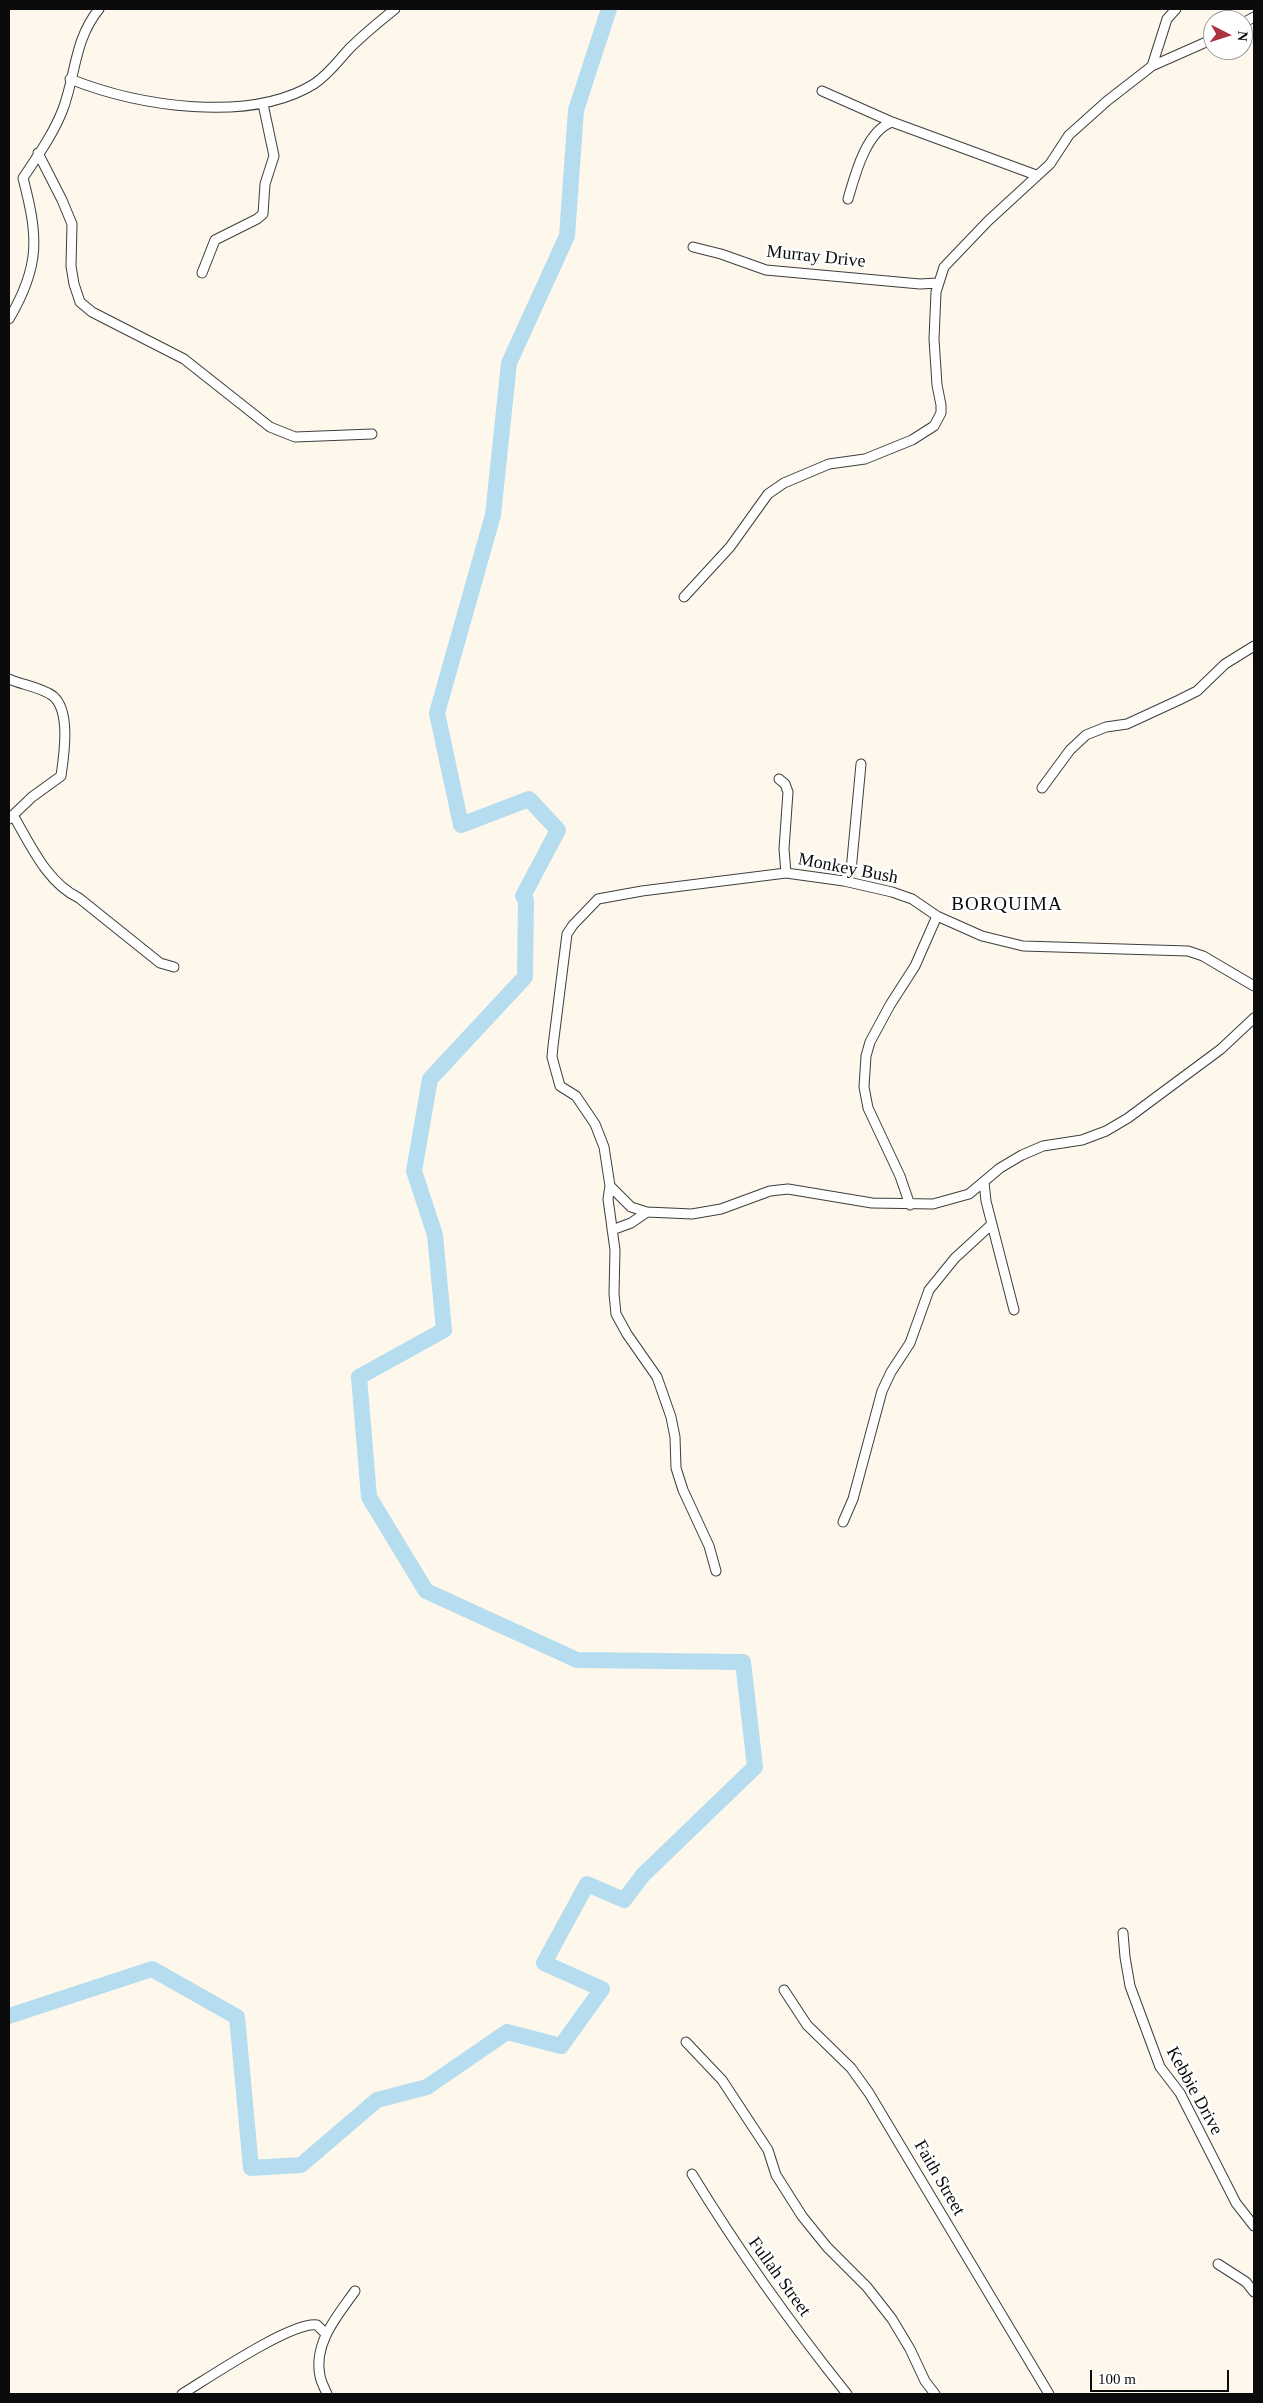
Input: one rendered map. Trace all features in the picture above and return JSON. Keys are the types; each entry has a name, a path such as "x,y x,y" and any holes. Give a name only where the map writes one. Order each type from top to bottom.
{"street":[{"path":"9,319 24,290 35,254 34,220 23,178 64,107 81,40 99,9"},
{"path":"70,79 94,88 138,99 213,109 263,104 298,92 324,77 350,48 395,9"},
{"path":"1152,66 1167,20 1176,9"},
{"path":"684,597 730,547 768,494 784,483 829,464 865,459 912,440 934,426 941,413 934,339 937,283 944,267 1036,175 1050,164 1069,135 1107,101 1152,66 1203,43"},
{"path":"822,91 892,122 1036,175"},
{"path":"202,273 215,240 257,220 263,214 266,184 274,156 263,104"},
{"path":"848,199 858,162 877,132 892,122"},
{"path":"38,153 72,224 71,266 80,302 92,312 184,359 270,427 294,437 372,434"},
{"name":"Murray Drive","path":"693,247 722,254 766,270 920,284 937,283"},
{"path":"1042,788 1070,750 1086,735 1100,729 1127,724 1197,691 1225,664 1254,646"},
{"path":"9,679 42,690 53,697 63,713 64,736 61,776 32,797 11,817 50,875 67,892 79,898 154,959 174,968"},
{"path":"844,881 850,871 861,764"},
{"path":"779,779 786,784 788,792 784,849 786,873"},
{"name":"Monkey Bush","path":"610,1186 601,1134 576,1096 560,1086 552,1057 568,934 573,925 598,899 786,873 844,881 892,892 912,900 937,916 982,936 1023,946 1188,951 1203,956 1254,986"},
{"path":"910,1205 900,1176 868,1108 864,1087 866,1056 870,1042 890,1005 915,966 937,916"},
{"path":"610,1186 627,1204 647,1212 692,1214 713,1210 770,1191 788,1189 872,1203 910,1205 951,1200 969,1194 1000,1168 1022,1155 1043,1146 1082,1140 1106,1131 1128,1118 1221,1049 1254,1018"},
{"path":"984,1182 992,1224 1014,1310"},
{"path":"610,1186 608,1199 615,1250 614,1304 616,1314 634,1346 657,1377 671,1417 675,1437 676,1468 683,1490 709,1546 716,1571"},
{"path":"612,1230 636,1220 647,1212"},
{"path":"843,1522 855,1491 882,1391 891,1372 910,1343 929,1290 955,1258 992,1224"},
{"name":"Kebbie Drive","path":"1123,1933 1124,1958 1130,1986 1160,2067 1180,2093 1236,2203 1254,2226"},
{"name":"Faith Street","path":"784,1990 807,2025 850,2068 869,2093 1049,2394"},
{"path":"686,2042 722,2080 768,2150 776,2175 802,2216 828,2247 871,2292 892,2319 925,2381 935,2394"},
{"name":"Fullah Street","path":"692,2174 734,2243 813,2352 847,2394"},
{"path":"1218,2264 1246,2282 1254,2292"},
{"path":"327,2394 320,2376 321,2355 326,2334 355,2291"},
{"path":"182,2394 278,2338 307,2325 317,2325 326,2334"}],"waterway":[{"path":"9,2016 152,1969 237,2017 251,2168 301,2165 377,2100 427,2087 507,2032 561,2046 602,1989 544,1963 587,1884 624,1900 643,1875 755,1767 743,1662 577,1660 426,1591 369,1497 359,1377 444,1330 435,1235 414,1171 430,1079 525,977 526,900 523,896 558,830 529,799 461,825 437,713 493,515 509,363 567,236 576,110 609,9"}],"district":[{"name":"BORQUIMA","path":"1007,905"}]}
